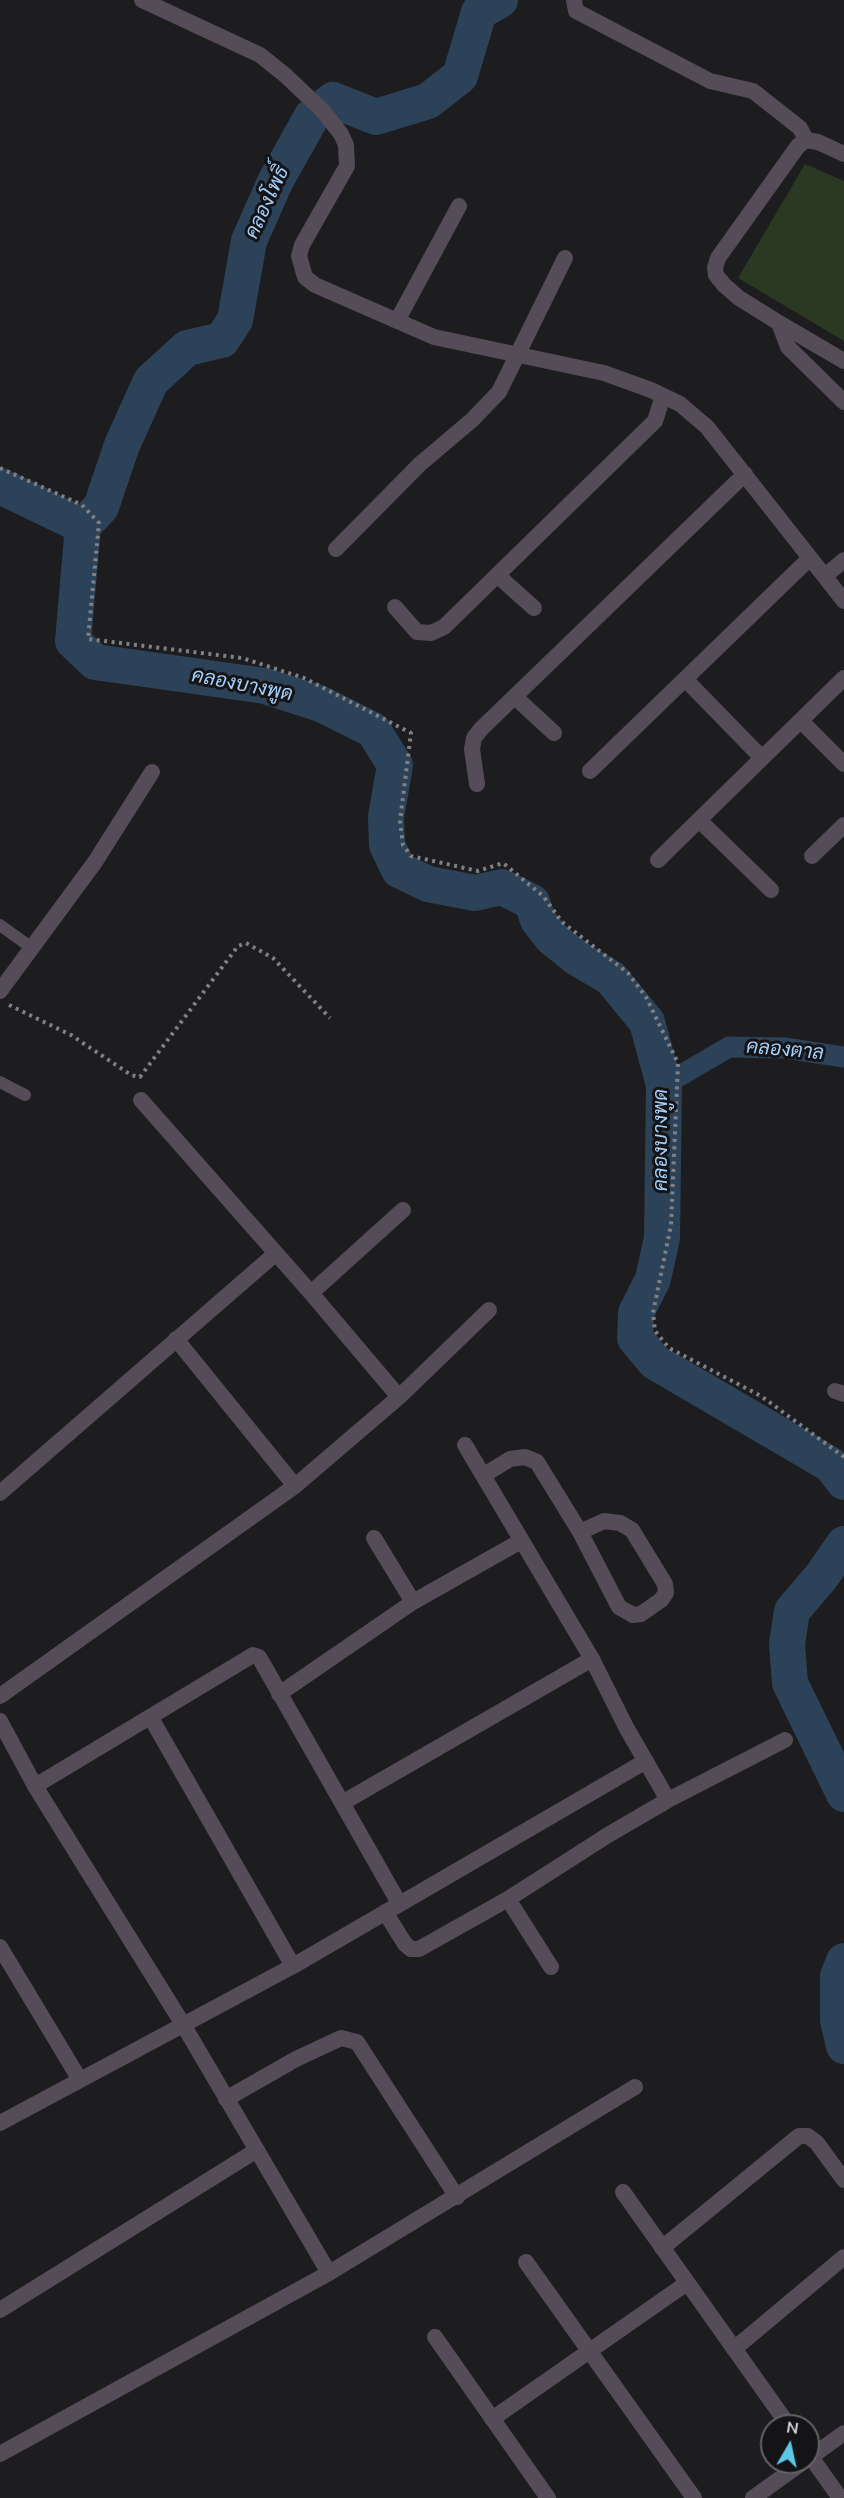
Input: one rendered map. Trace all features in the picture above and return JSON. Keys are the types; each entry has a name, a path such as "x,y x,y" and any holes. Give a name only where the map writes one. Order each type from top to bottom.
{"street":[{"path":"142,0 252,50 291,81 323,111 341,134 346,145 347,166 302,245 299,256 300,267 305,277 315,285 449,342 604,373 680,404 707,427 844,601"},
{"path":"574,0 576,11 710,81 753,91 800,128 806,140"},
{"path":"806,140 818,142 844,154"},
{"path":"806,140 791,154 718,258 716,274 724,285 739,298 844,361"},
{"path":"398,321 459,206"},
{"path":"336,549 432,453 486,407 499,392 509,374 515,355 565,258"},
{"path":"779,323 788,347 844,402"},
{"path":"395,607 417,632 424,634 438,631 656,421 663,396"},
{"path":"477,784 472,749 474,738 745,474"},
{"path":"590,771 810,558"},
{"path":"825,576 844,560"},
{"path":"498,575 534,608"},
{"path":"658,860 844,678"},
{"path":"685,679 762,758"},
{"path":"514,697 554,733"},
{"path":"801,721 844,764"},
{"path":"0,991 95,862 152,772"},
{"path":"699,820 771,890"},
{"path":"812,856 844,825"},
{"path":"141,1100 399,1397"},
{"path":"311,1293 403,1210"},
{"path":"0,1493 275,1254"},
{"path":"0,1696 295,1486 399,1397 489,1310"},
{"path":"176,1339 295,1486"},
{"path":"465,1445 592,1659 668,1800"},
{"path":"484,1475 510,1459 525,1457 537,1462 580,1532 619,1607 633,1615 641,1614 661,1600 666,1593 665,1584 633,1530 620,1523 604,1521 580,1532"},
{"path":"374,1538 413,1602"},
{"path":"279,1694 413,1602 521,1540"},
{"path":"35,1786 253,1655 259,1657 342,1803 392,1908 405,1944 411,1949 419,1949 508,1899 608,1835 668,1800 786,1740"},
{"path":"342,1803 592,1659"},
{"path":"151,1718 293,1966"},
{"path":"0,1721 35,1786 184,2026 329,2273"},
{"path":"0,2123 293,1966 646,1761"},
{"path":"508,1899 551,1967"},
{"path":"0,1947 80,2080"},
{"path":"226,2098 296,2059 341,2038 357,2042 457,2197"},
{"path":"0,2454 329,2273 635,2087"},
{"path":"662,2248 799,2136 808,2136 817,2143 844,2180"},
{"path":"0,2310 257,2150"},
{"path":"623,2192 780,2414"},
{"path":"734,2349 844,2257"},
{"path":"526,2262 694,2498"},
{"path":"492,2419 687,2283"},
{"path":"435,2337 548,2498"},
{"path":"820,2449 844,2433"},
{"path":"753,2498 785,2474"},
{"path":"820,2474 840,2498"}],"lane":[{"path":"0,925 32,948"},
{"path":"0,1082 24,1095"}],"path":[{"path":"0,468 82,505 99,524 88,639 242,658 304,678 411,733 400,821 403,845 411,856 478,870 503,863 543,896 562,922 628,973 646,998 678,1063 671,1225 653,1313 656,1331 669,1348 761,1396 844,1457"},
{"path":"0,1001 71,1035 131,1075 140,1077 238,946 246,943 273,958 330,1018"}],"green space":[{"path":"805,164 844,181 844,341 738,278"}],"waterway":[{"name":"คลองโพธิ์","path":"83,526 101,507 122,445 151,381 187,348 222,340 235,320 249,241 275,182 312,116 333,100 376,117 428,101 460,76 479,12 500,0"},
{"name":"คลองบางพูด","path":"0,486 83,526 73,641 95,662 265,686 321,704 373,730 395,765 386,817 387,845 399,870 428,884 475,893 502,887 532,902 538,920 552,938 577,958 611,978 647,1022 664,1085 662,1238 653,1279 636,1313 635,1338 655,1362 831,1465 844,1482"},
{"name":"คลองตาล","path":"664,1085 729,1047 785,1048 844,1057"},
{"name":"คลองบางพูด","path":"844,1544 821,1577 792,1611 787,1644 790,1683 844,1794"},
{"name":"คลองบางพูด","path":"844,1961 838,1976 838,2020 844,2046"}]}
